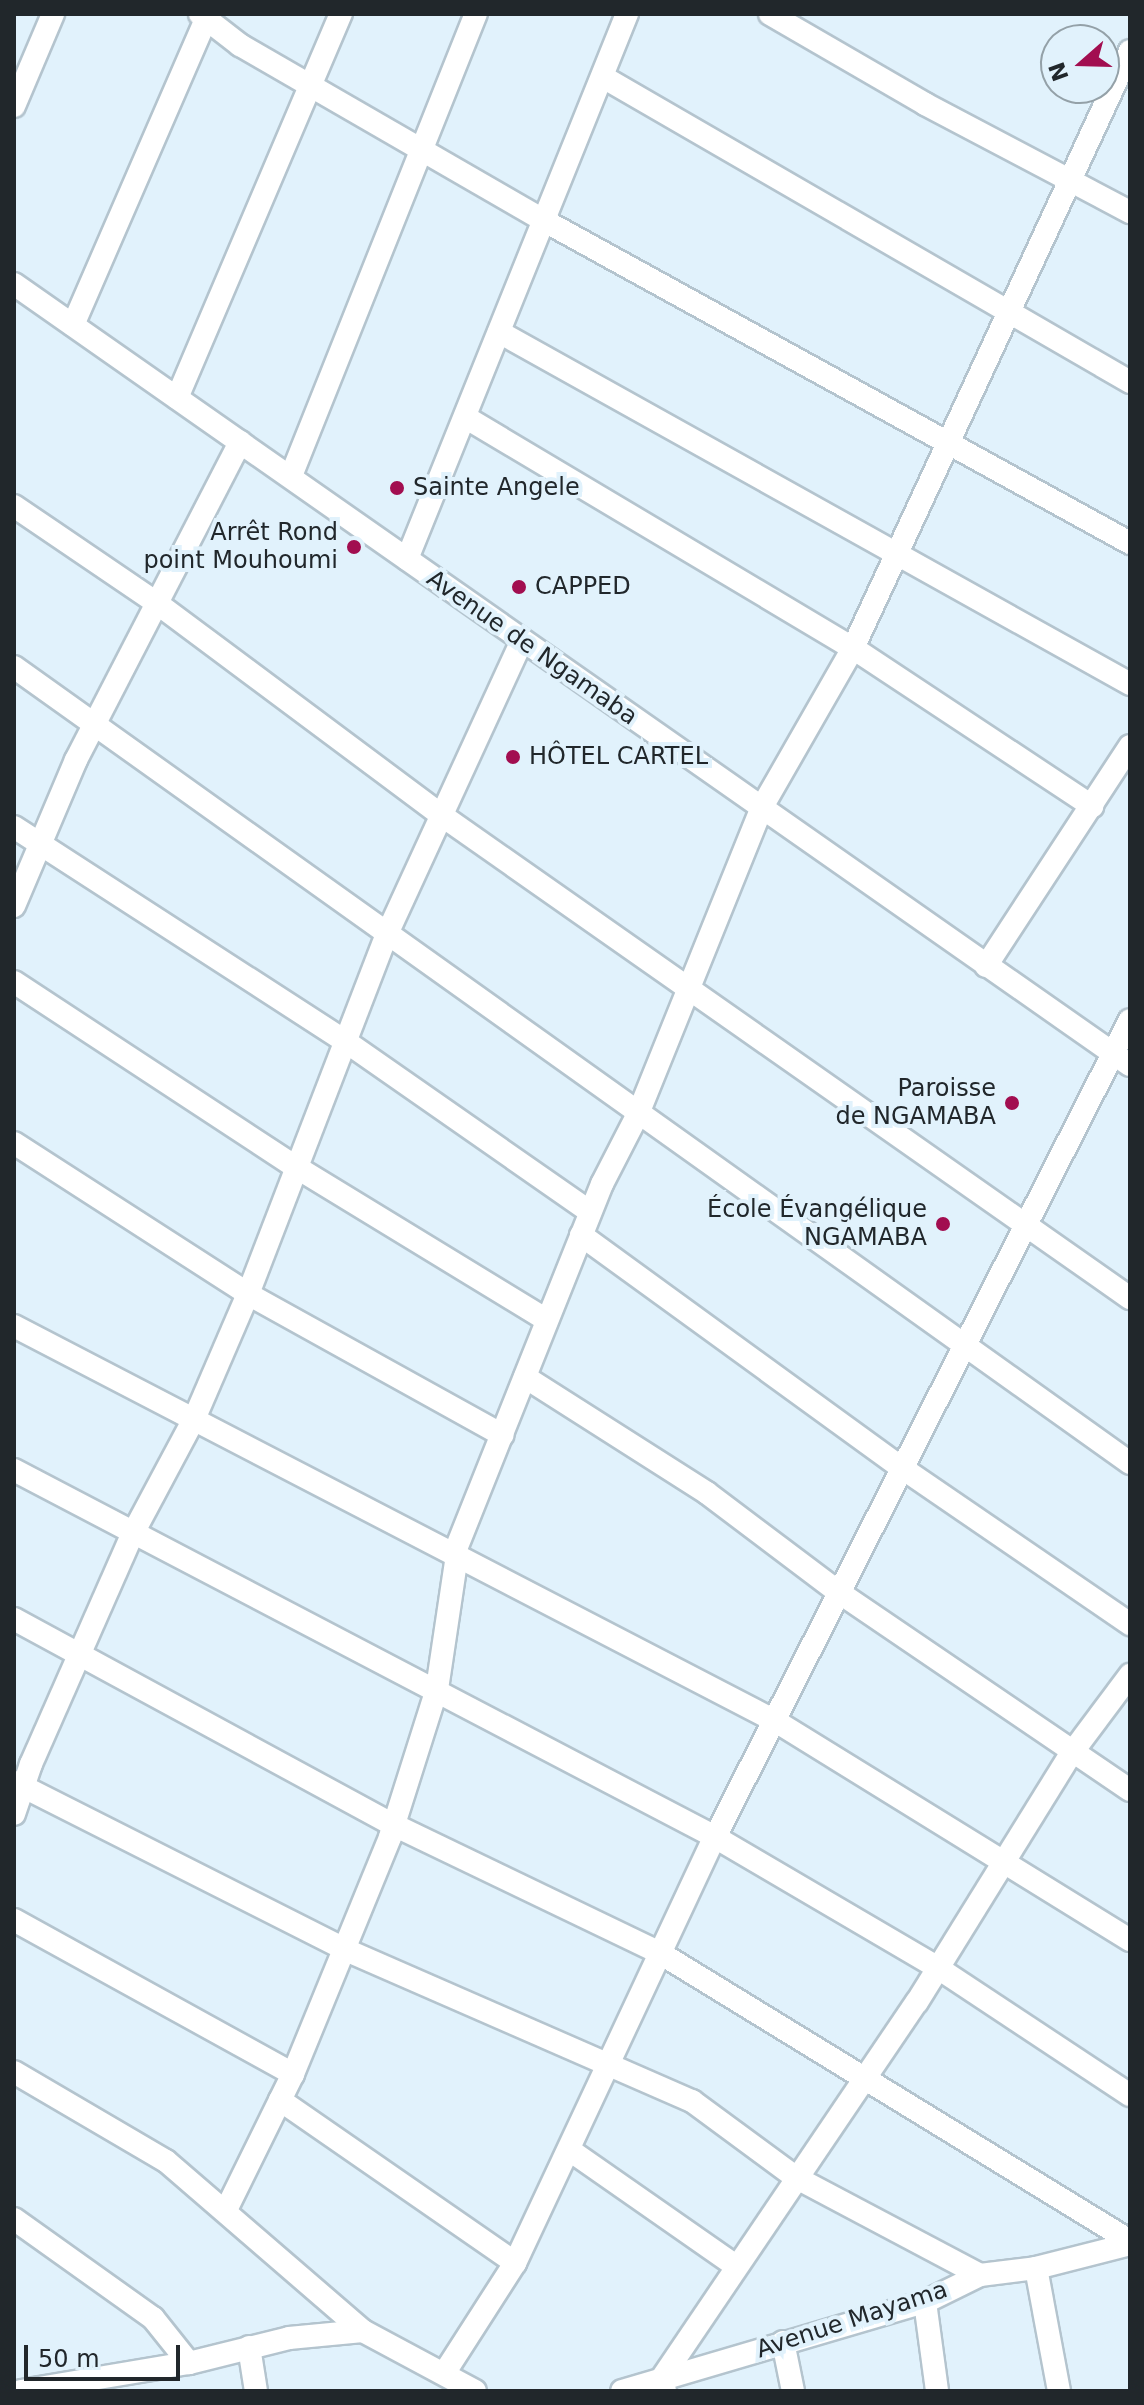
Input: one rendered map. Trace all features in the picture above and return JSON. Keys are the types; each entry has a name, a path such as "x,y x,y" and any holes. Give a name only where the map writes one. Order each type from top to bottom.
{"street":[{"path":"14,106 53,14"},
{"path":"177,398 313,87 341,14"},
{"path":"291,476 424,151 476,14"},
{"path":"407,559 627,14"},
{"path":"770,14 925,104 1130,212"},
{"path":"73,325 205,15 240,45 543,220 1130,543"},
{"path":"226,2210 293,2074 346,1950 394,1825 437,1689 456,1554 590,1212 638,1114 762,807 853,648 945,442 1130,51"},
{"path":"603,77 1130,382"},
{"name":"Avenue de Ngamaba","path":"14,284 1130,1065"},
{"path":"499,332 1130,684"},
{"path":"465,417 853,648 1092,806"},
{"path":"14,906 95,721 154,601 240,442"},
{"path":"14,506 154,601 444,817 1025,1220 1130,1298"},
{"path":"14,1814 19,1785 132,1535 195,1417 248,1294 387,934 444,817 522,641"},
{"path":"14,667 95,721 963,1348 1130,1463"},
{"path":"986,966 1130,746"},
{"path":"14,827 345,1041 590,1212"},
{"path":"14,982 296,1167 547,1320"},
{"path":"445,2372 515,2263 571,2151 608,2062 715,1837 777,1722 837,1591 905,1470 1025,1220 1111,1051 1130,1020"},
{"path":"14,1143 248,1294 502,1435"},
{"path":"581,1235 905,1470 1130,1624"},
{"path":"14,1326 195,1417 777,1722 1006,1859 1130,1940"},
{"path":"525,1377 707,1493 837,1591 1071,1754 1130,1790"},
{"path":"14,1470 132,1535 437,1689 715,1837 938,1968 1130,2095"},
{"path":"14,1619 394,1825 660,1953 1130,2242"},
{"path":"663,2385 736,2266 938,1968 1071,1754 1130,1675"},
{"path":"19,1785 346,1950 692,2101 795,2177 980,2275"},
{"path":"14,1920 293,2074"},
{"path":"14,2072 166,2161 363,2331 445,2372 475,2391"},
{"path":"280,2100 515,2263"},
{"path":"571,2151 736,2266"},
{"path":"14,2219 153,2318 189,2363"},
{"name":"Avenue Mayama","path":"622,2391 663,2385 783,2342 925,2302 980,2275 1036,2268 1130,2242"},
{"path":"1036,2268 1059,2391"},
{"path":"925,2302 937,2391"},
{"path":"21,2391 189,2363 249,2347 363,2331"},
{"path":"783,2342 793,2391"},
{"path":"249,2347 256,2391"}],"place":[{"name":"Sainte Angele","path":"397,488"},
{"name":"Arrêt Rond point Mouhoumi","path":"354,547"},
{"name":"CAPPED","path":"519,587"},
{"name":"HÔTEL CARTEL","path":"513,757"},
{"name":"Paroisse de NGAMABA","path":"1012,1103"},
{"name":"École Évangélique NGAMABA","path":"943,1224"}]}
